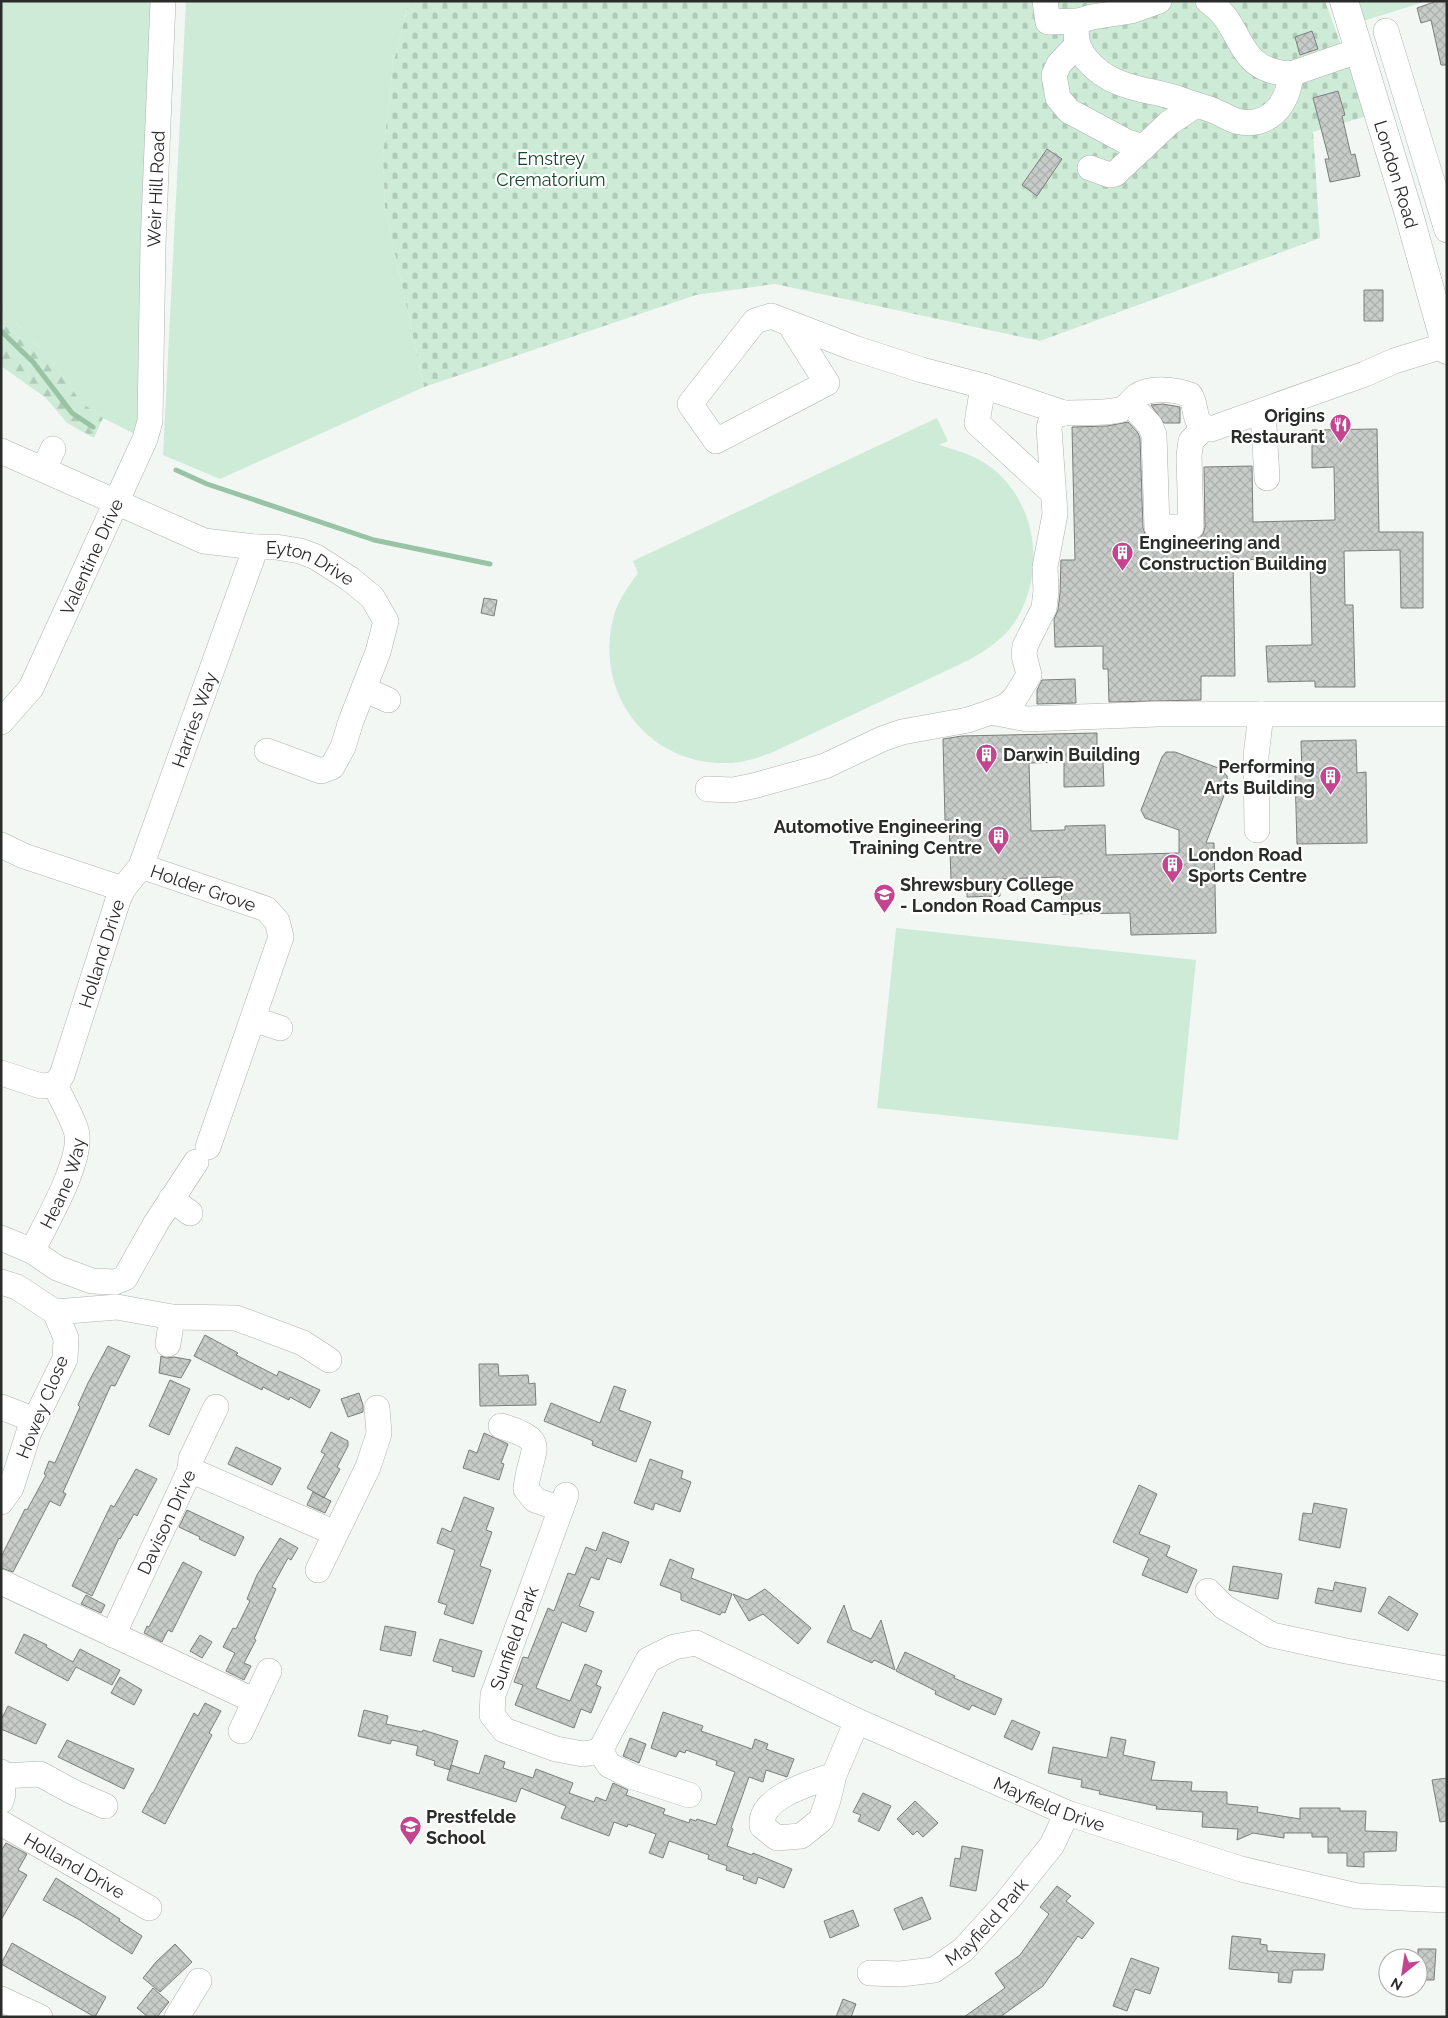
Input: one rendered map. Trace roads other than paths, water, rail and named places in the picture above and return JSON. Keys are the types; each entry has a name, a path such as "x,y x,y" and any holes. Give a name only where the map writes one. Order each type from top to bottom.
{"main road":[{"name":"London Road","path":"1344,1 1445,339"}],"street":[{"name":"Weir Hill Road","path":"151,378 153,245 163,1"},
{"path":"1045,1 1048,22 1078,33"},
{"path":"1144,148 1127,142 1069,111 1058,98 1054,75 1078,33 1092,17 1131,11 1159,1"},
{"path":"1208,1 1228,19 1242,50 1253,61 1266,69 1280,74 1291,74 1360,50"},
{"name":"London Road","path":"1386,32 1447,230"},
{"path":"1078,33 1082,54 1093,65 1118,82 1167,95 1235,120 1246,122 1258,121 1278,111 1288,92 1291,74"},
{"path":"1090,168 1110,175 1115,174 1169,124 1196,105"},
{"path":"789,322 828,383 716,441 690,404 756,321 771,316 789,322 854,348 922,370 983,386 1064,413"},
{"path":"708,789 733,790 825,766 882,739 902,732 968,720 1006,706 1016,698 1028,675 1024,655 1025,646 1044,608 1046,590 1045,567 1055,514 1049,428 1051,420 1056,415 1126,408 1136,397 1149,391 1183,392 1190,395 1195,415 1204,428 1211,430 1365,374 1445,339"},
{"name":"Valentine Drive","path":"1,722 32,688 145,439 150,421 151,378"},
{"path":"983,386 976,423 1053,493"},
{"path":"1130,404 1150,424 1154,435 1157,527 1192,527 1189,456 1191,441 1204,428"},
{"path":"1259,413 1264,428 1267,478"},
{"name":"Eyton Drive","path":"1,451 48,459 117,501 204,540 256,547 276,547 300,551 316,557 350,579 372,597 386,621 378,652 351,720 343,747 332,767 321,771 267,751"},
{"name":"Harries Way","path":"122,889 141,866 256,547"},
{"path":"364,688 388,700"},
{"path":"991,712 1027,719 1158,714 1447,714"},
{"path":"1257,830 1256,756 1261,714"},
{"name":"Holland Drive","path":"1,845 24,856 122,889 62,1075 55,1085"},
{"name":"Holder Grove","path":"39,1255 57,1268 92,1281 115,1282 125,1278 156,1222 181,1206 243,1050 281,937 277,921 266,909 141,866"},
{"path":"253,1019 280,1028"},
{"path":"1,1074 41,1086 55,1085"},
{"name":"Heane Way","path":"39,1255 71,1171 76,1149 77,1132 55,1085"},
{"path":"3,1238 39,1255"},
{"path":"1,1282 17,1287 55,1312 117,1307 172,1317 236,1318 303,1342 329,1360"},
{"name":"Howey Close","path":"1,1502 11,1488 29,1432 65,1359 66,1338 55,1312"},
{"path":"168,1344 172,1317"},
{"path":"1,1407 35,1420"},
{"path":"190,1470 191,1459 216,1407"},
{"path":"318,1570 368,1467 379,1434 377,1408"},
{"name":"Sunfield Park","path":"501,1426 521,1432 529,1436 533,1441 534,1449 526,1489 535,1500 563,1502 493,1695 492,1715 504,1730 556,1748 583,1754 600,1751"},
{"name":"Davison Drive","path":"113,1635 190,1470 335,1533"},
{"path":"1,1582 255,1701"},
{"path":"1208,1590 1224,1607 1272,1635 1346,1651 1447,1668"},
{"name":"Mayfield Drive","path":"600,1751 648,1660 674,1648 696,1642 857,1721 1067,1813 1241,1868 1357,1896 1447,1900"},
{"path":"240,1731 269,1671"},
{"path":"834,1775 857,1721"},
{"path":"600,1751 609,1765 631,1776 689,1796"},
{"path":"1,1801 2,1774 40,1774 73,1792 105,1806"},
{"name":"Mayfield Park","path":"870,1973 900,1974 934,1970 962,1950 1004,1905 1052,1845 1067,1813"},
{"name":"Holland Drive","path":"1,1823 149,1908"},
{"path":"177,2017 199,1981"},
{"path":"1,1999 40,2017"}],"waterway":[{"path":"1,331 33,362 72,413 93,427"},
{"path":"176,470 207,484 374,540 490,564"}],"place":[{"name":"Origins Restaurant","path":"1341,444"},
{"name":"Engineering and Construction Building","path":"1123,571"},
{"name":"Darwin Building","path":"987,773"},
{"name":"Performing Arts Building","path":"1331,795"},
{"name":"Automotive Engineering Training Centre","path":"998,855"},
{"name":"London Road Sports Centre","path":"1172,883"},
{"name":"Shrewsbury College - London Road Campus","path":"884,913"},
{"name":"Prestfelde School","path":"410,1845"}],"park label":[{"name":"Emstrey Crematorium","path":"551,168"}]}
